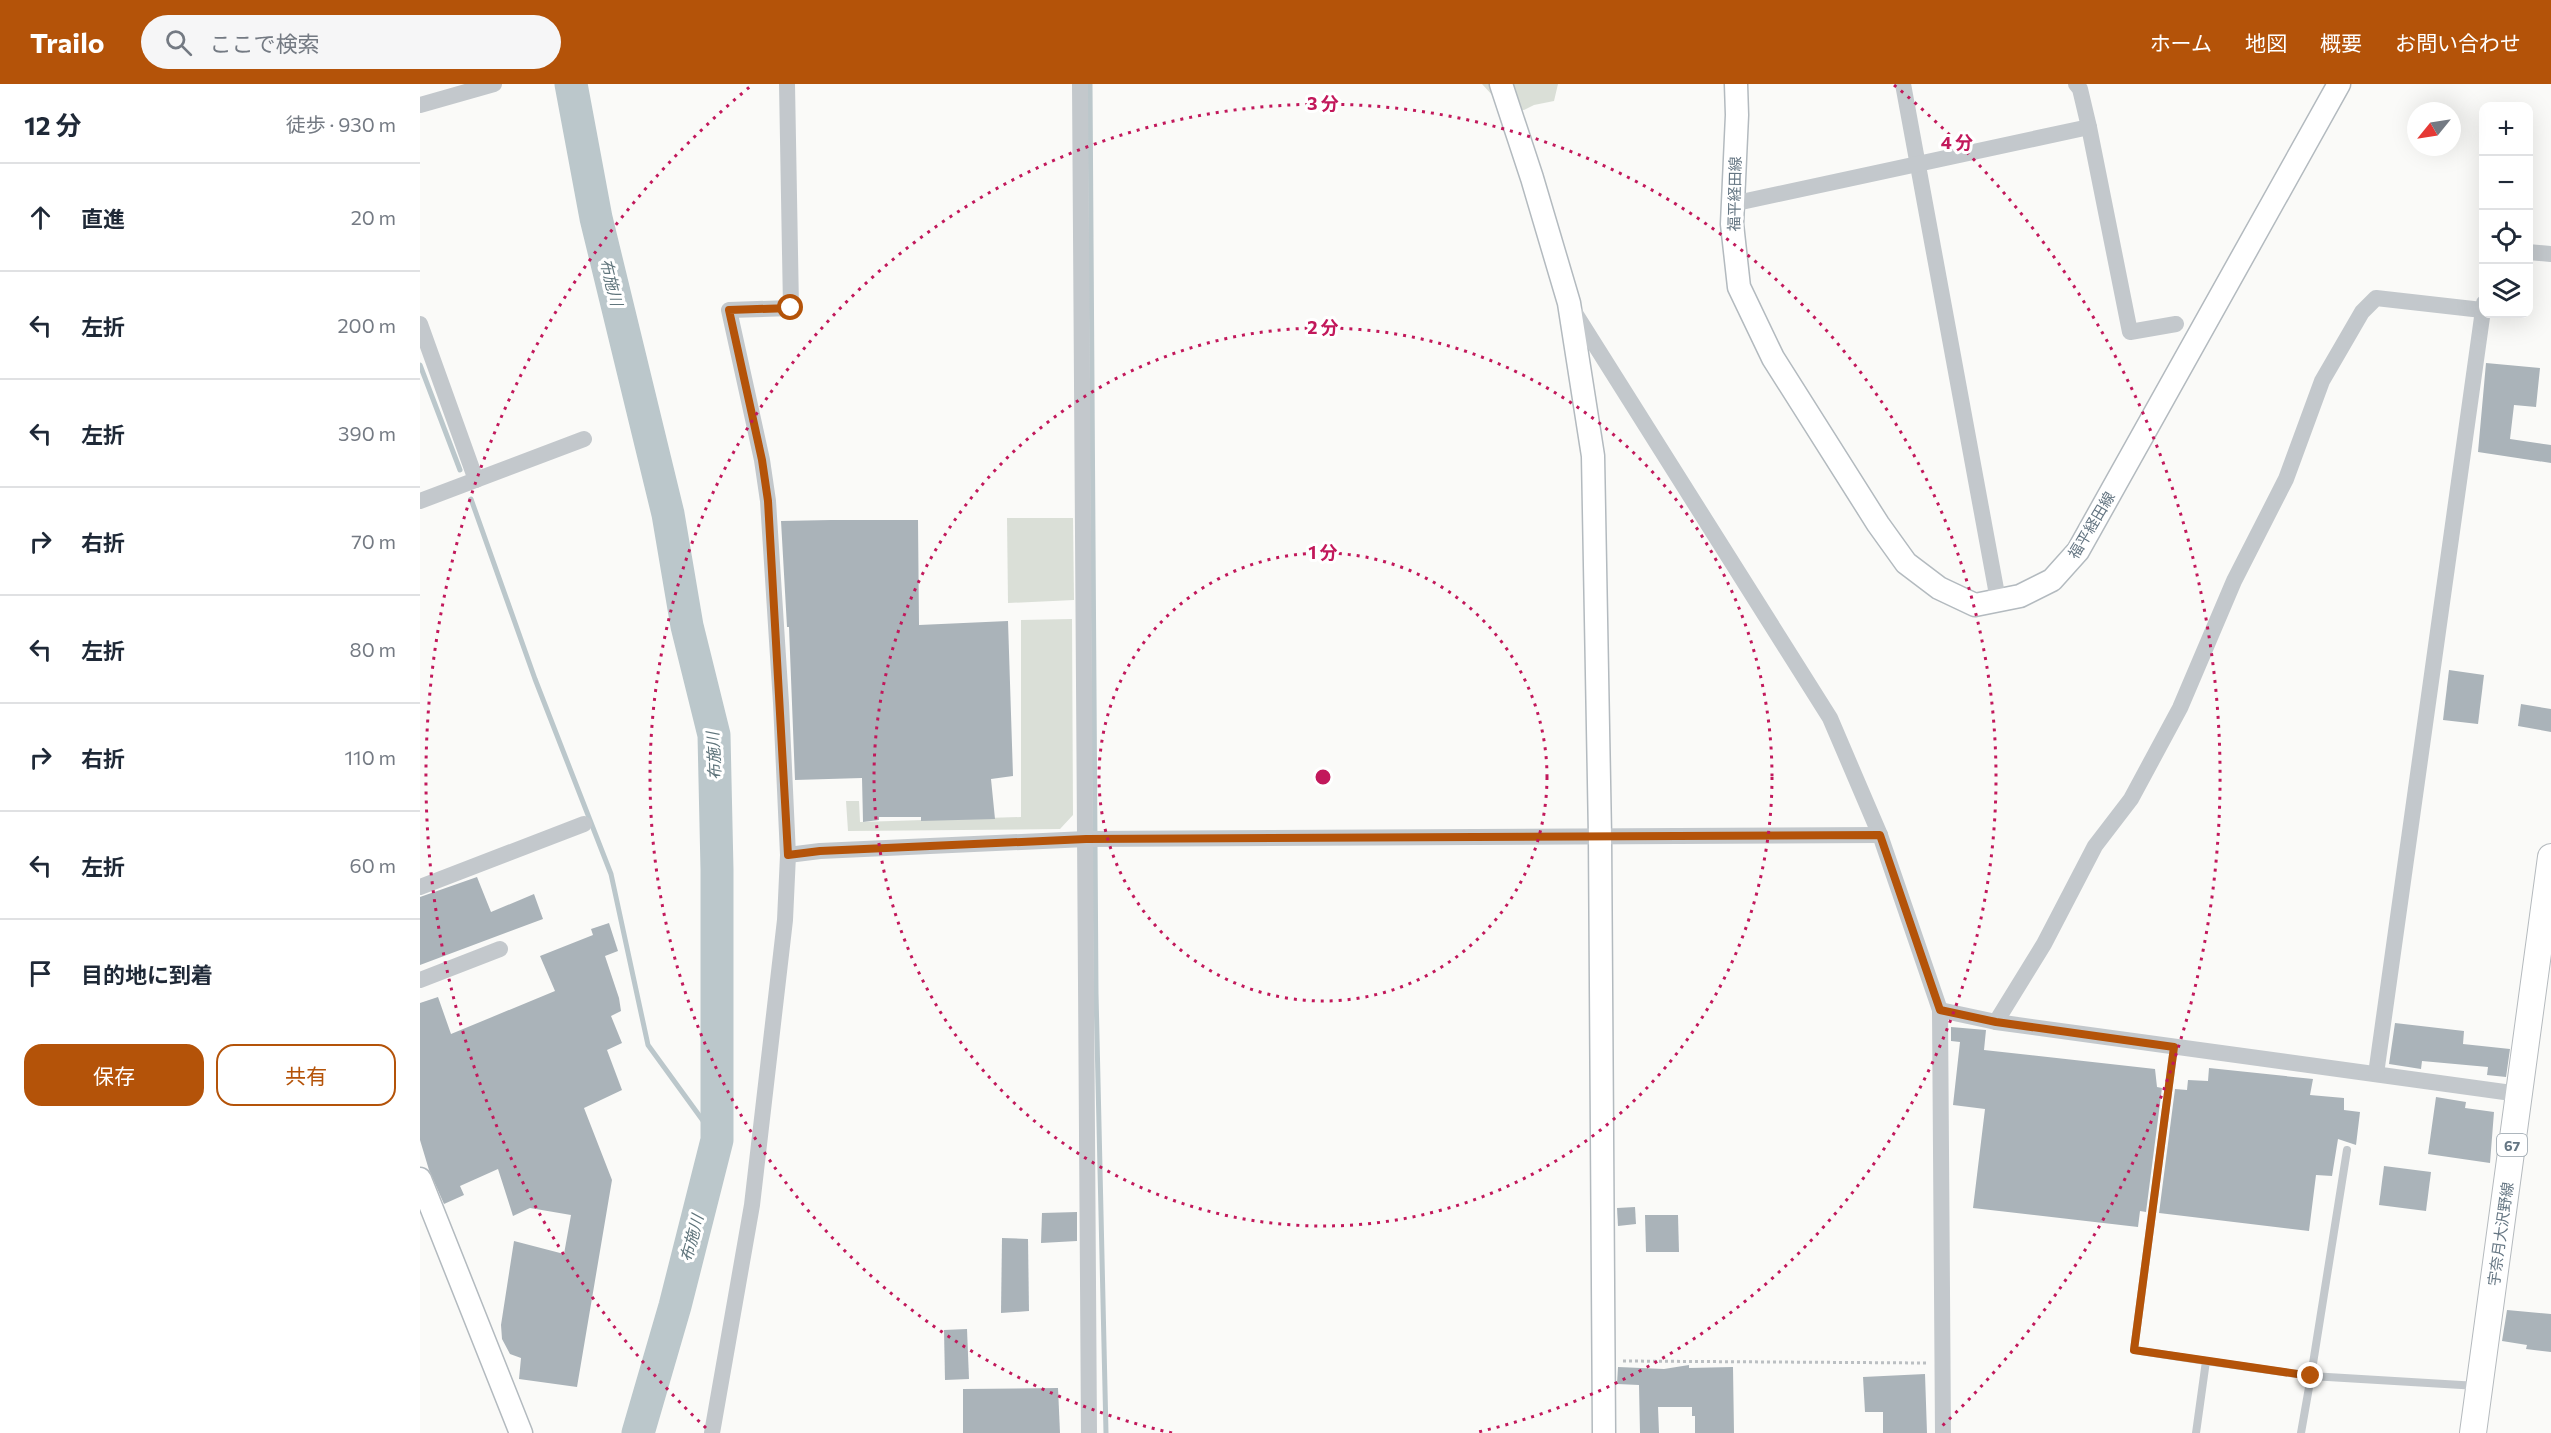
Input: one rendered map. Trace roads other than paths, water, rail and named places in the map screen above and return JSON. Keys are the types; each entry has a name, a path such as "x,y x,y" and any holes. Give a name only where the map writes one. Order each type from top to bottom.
{"main road":[{"name":"宇奈月大沢野線","path":"2473,1433 2551,857"}],"street":[{"path":"420,105 494,84"},
{"path":"712,1433 752,1206 785,920 788,855 768,501 762,460 729,310 791,308 787,84"},
{"path":"1080,84 1089,1433"},
{"path":"1501,84 1569,303 1593,456 1600,836 1604,1433"},
{"name":"福平経田線","path":"1736,84 1737,115 1732,204 1738,287 1773,358 1878,524 1906,563 1939,588 1975,605 2020,596 2052,580 2078,551 2339,84"},
{"path":"1903,84 1998,600"},
{"path":"2076,84 2080,89 2089,127 2130,332 2176,324"},
{"path":"1732,204 2089,127"},
{"path":"2533,252 2551,254"},
{"path":"1996,1022 2044,944 2095,846 2131,799 2180,708 2234,581 2286,479 2322,381 2362,312 2376,298 2479,307"},
{"path":"1569,303 1830,718 1880,835 1940,1010 1943,1433"},
{"path":"2376,1074 2481,318"},
{"path":"420,324 476,480"},
{"path":"420,501 584,439"},
{"path":"420,887 584,824"},
{"path":"788,855 820,851 1086,839 1880,835"},
{"path":"420,980 500,949"},
{"path":"1940,1010 1996,1022 2519,1094"},
{"path":"420,1179 521,1433"}],"lane":[{"path":"2174,1047 2134,1350 2311,1376 2479,1386"},
{"path":"2301,1433 2347,1150"},
{"path":"2196,1433 2206,1360"}],"waterway":[{"name":"布施川","path":"571,84 596,218 668,514 687,626 714,735 717,870 717,1140 675,1306 638,1433"},
{"path":"1090,84 1096,993 1106,1433"},
{"path":"420,365 460,470"},
{"path":"471,499 535,679 611,874 648,1045 717,1140"}]}
